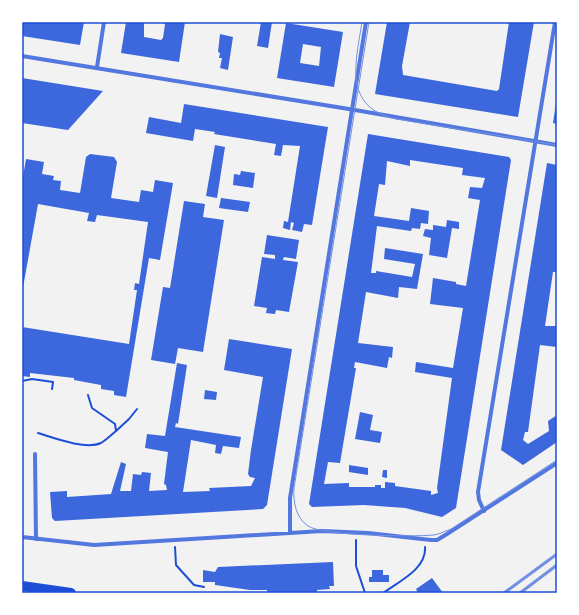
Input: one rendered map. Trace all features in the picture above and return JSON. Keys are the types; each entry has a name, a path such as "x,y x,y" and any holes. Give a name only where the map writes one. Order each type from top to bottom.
{"main road":[{"path":"22,586 71,593"}],"street":[{"path":"97,68 104,22"},
{"path":"290,533 290,498 366,22"},
{"path":"484,510 479,500 478,492 555,22"},
{"path":"22,56 352,109 557,145"},
{"path":"35,454 36,539"},
{"path":"22,537 94,545 322,531 356,532 435,540 557,463"}],"path":[{"path":"22,381 32,379 53,382 52,389"},
{"path":"88,395 92,408 115,424 116,431"},
{"path":"38,433 83,444 100,444 129,419 137,409"},
{"path":"356,532 356,566 365,593"},
{"path":"174,540 176,564 194,584 204,587"},
{"path":"383,593 419,567 425,551 424,540"}],"building":[{"path":"22,22 84,22 80,45 22,36"},
{"path":"126,22 144,22 144,37 161,40 163,38 164,22 185,22 179,62 121,53"},
{"path":"261,22 272,22 268,48 257,46"},
{"path":"387,22 410,22 402,66 403,75 497,91 499,89 509,22 534,22 518,117 375,94"},
{"path":"286,23 343,32 334,87 277,78","holes":["303,44 321,47 319,66 300,63"]},
{"path":"220,34 233,37 228,70 220,68 222,58 219,58 220,53 218,52"},
{"path":"22,78 103,91 68,130 22,123"},
{"path":"557,103 557,124 553,123"},
{"path":"184,104 328,127 312,225 304,224 302,232 292,230 294,223 291,222 290,230 283,228 284,221 288,222 300,146 283,145 281,156 274,155 276,144 214,134 215,132 195,129 193,141 146,133 149,117 181,123"},
{"path":"368,134 509,157 511,160 456,508 442,517 405,508 364,505 312,507 309,504","holes":["410,160 463,168 462,175 485,178 482,188 470,187 468,198 480,200 466,286 456,284 456,282 433,278 430,304 463,308 453,368 416,362 415,372 452,378 437,488 438,493 431,495 431,491 395,486 395,483 385,482 385,488 381,488 381,485 375,485 375,487 349,487 349,483 324,484 328,462 340,463 356,368 354,368 355,362 387,368 389,357 392,358 393,347 358,343 366,292 398,298 399,287 417,289 423,254 385,248 384,259 415,264 412,277 376,271 376,273 371,273 377,226 411,231 412,228 420,229 421,223 428,224 429,211 411,208 409,221 374,216 379,184 385,185 387,161 410,166"]},
{"path":"215,145 225,147 217,198 206,196"},
{"path":"90,154 114,157 117,162 111,198 139,202 141,190 153,192 155,180 173,183 160,260 149,258 126,397 114,395 114,391 101,389 101,385 74,380 74,378 30,373 30,377 22,376 22,327 129,344 137,290 134,290 135,283 139,284 148,222 97,215 95,222 87,221 89,213 38,204 22,293 22,182 26,159 44,162 42,174 54,176 53,180 61,181 60,190 80,193 86,157"},
{"path":"547,163 557,165 557,272 553,272 545,326 557,326 557,347 540,345 528,432 525,432 523,440 528,444 549,431 548,421 557,415 557,442 523,465 501,450"},
{"path":"241,171 255,173 253,188 233,185 234,174 240,175"},
{"path":"221,198 250,202 248,212 219,208"},
{"path":"184,201 205,204 203,217 224,220 203,352 178,348 175,364 151,360 163,287 170,288"},
{"path":"447,220 459,222 459,229 452,228 447,258 429,255 431,238 423,236 425,229 433,230 433,225 446,227"},
{"path":"267,235 299,240 296,259 284,257 283,260 298,262 289,312 276,310 275,314 266,313 267,308 254,306 262,257 275,259 275,255 264,254"},
{"path":"229,339 292,349 267,505 263,509 55,521 52,518 50,492 67,491 67,497 111,494 121,462 126,464 120,491 131,491 133,474 141,475 142,472 151,473 149,491 167,490 166,485 164,484 168,452 145,448 147,434 165,436 177,363 187,365 178,424 176,423 175,427 241,437 239,448 223,446 221,454 215,453 216,445 191,440 183,492 210,491 209,488 251,486 255,478 250,477 248,474 263,377 224,370"},
{"path":"205,390 217,392 216,400 204,399"},
{"path":"360,412 373,415 370,430 382,432 380,443 355,439"},
{"path":"349,465 368,468 368,475 349,472"},
{"path":"383,470 387,470 387,478 382,477"},
{"path":"333,562 334,586 329,586 330,589 317,590 317,593 267,593 267,590 250,590 215,585 215,582 203,582 203,570 215,572 218,567"},
{"path":"372,570 383,570 383,575 389,575 389,582 369,582 369,577 372,577"},
{"path":"432,578 443,593 418,593 416,589"}],"tram line":[{"path":"362,22 357,52 356,81 360,94 367,104 379,113 396,119 557,145"},
{"path":"369,22 294,488 294,499 298,514 308,526 331,532 389,536 434,535 451,529 557,460"}],"railway":[{"path":"504,593 557,554"},
{"path":"520,593 557,565"}]}
